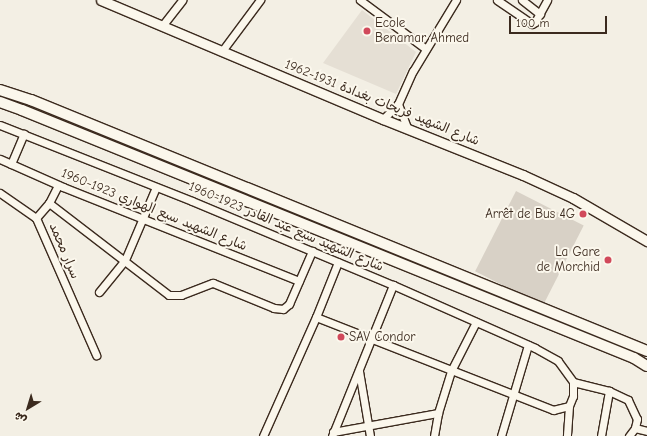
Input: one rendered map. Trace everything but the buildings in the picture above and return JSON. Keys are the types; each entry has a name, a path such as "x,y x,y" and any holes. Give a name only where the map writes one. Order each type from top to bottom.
{"highway":[{"path":"0,90 31,100 647,351"},
{"path":"0,102 619,352 647,366"}],"main road":[{"name":"شارع الشهيد فريحات بغدادة 1931-1962","path":"101,0 117,3 162,26 383,119 548,186 603,214 647,241"}],"street":[{"path":"162,26 182,0"},
{"path":"222,50 260,0"},
{"path":"360,0 426,49"},
{"path":"383,119 398,104 409,79 456,0"},
{"path":"497,0 532,24 535,22 547,0"},
{"path":"522,0 540,14"},
{"path":"398,104 407,128"},
{"name":"شارع الشهيد سبع عبد القادر 1923-1960","path":"0,125 312,251 528,345 558,361 573,382"},
{"path":"11,164 24,134"},
{"name":"شارع الشهيد سبع الهواري 1923-1960","path":"0,159 143,219 299,281"},
{"path":"36,218 49,203 58,184"},
{"path":"98,292 125,260 156,187"},
{"name":"سرار محمد","path":"0,193 36,218 96,355"},
{"path":"49,203 169,295 181,295 213,282 274,308 283,309 289,304 312,251"},
{"path":"263,436 316,317 338,262"},
{"path":"332,434 393,285"},
{"path":"316,317 512,396 553,410 569,406"},
{"path":"434,436 438,414 451,371 476,322"},
{"path":"501,436 528,345"},
{"path":"358,370 370,436"},
{"path":"566,436 569,406 573,396 573,382 609,391 628,400 636,419 635,428 629,436"},
{"path":"601,436 609,391"},
{"path":"332,434 438,414"},
{"path":"635,428 647,431"}],"shaded area":[{"name":"Ecole Benamar Ahmed","path":"362,10 416,52 396,94 323,63"},
{"path":"516,191 584,226 543,306 475,271"}],"place":[{"name":"Ecole Benamar Ahmed","path":"367,31"},
{"name":"Arrêt de Bus 4G","path":"583,214"},
{"name":"La Gare de Morchid","path":"608,260"},
{"name":"SAV Condor","path":"341,337"}]}
